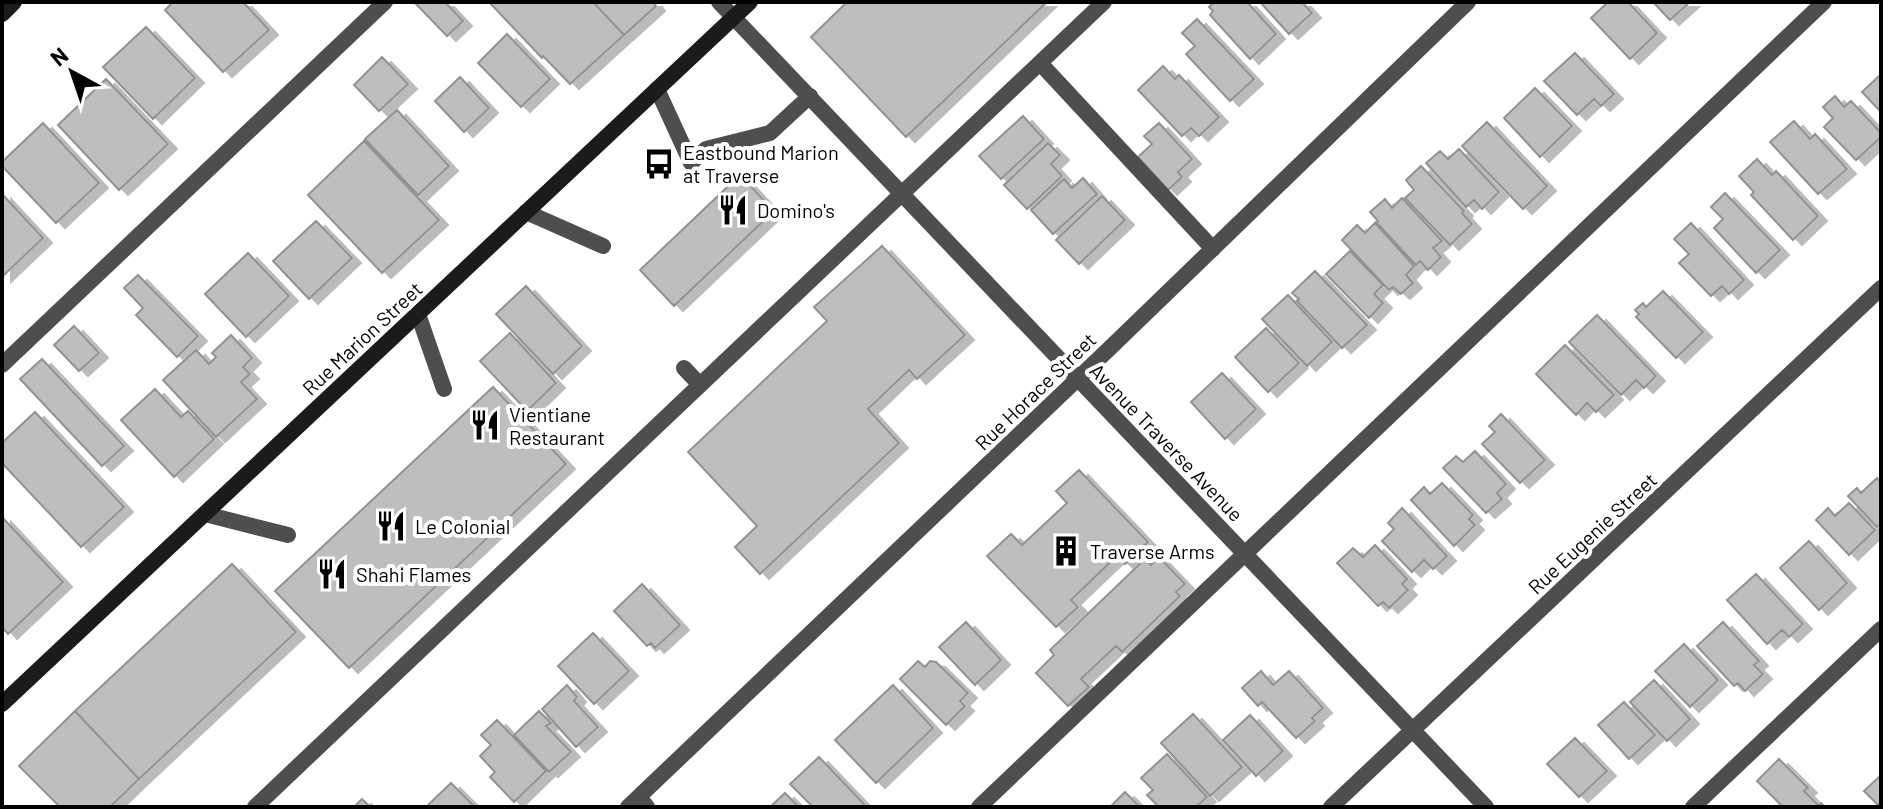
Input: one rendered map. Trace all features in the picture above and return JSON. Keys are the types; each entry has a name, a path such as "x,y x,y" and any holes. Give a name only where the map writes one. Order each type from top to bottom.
{"main road":[{"path":"2,14 14,2"},
{"name":"Rue Marion Street","path":"2,704 750,2"}],"street":[{"path":"2,365 385,2"},
{"name":"Avenue Traverse Avenue","path":"719,2 1486,807"},
{"path":"255,807 1104,2"},
{"name":"Rue Horace Street","path":"638,804 1468,2"},
{"path":"979,807 1824,2"},
{"path":"1040,63 1213,249"},
{"path":"657,89 691,163 706,149 770,133 810,96"},
{"path":"526,212 603,246"},
{"name":"Rue Eugenie Street","path":"1331,807 1881,288"},
{"path":"418,314 444,389"},
{"path":"684,368 700,385"},
{"path":"205,514 288,535"},
{"path":"1693,807 1881,629"}],"building":[{"path":"173,2 243,2 269,30 223,72 165,10"},
{"path":"414,2 445,2 463,21 447,36"},
{"path":"489,2 593,2 624,35 570,84"},
{"path":"593,2 653,2 656,6 624,35"},
{"path":"847,2 1047,2 906,137 811,37"},
{"path":"1214,2 1247,2 1276,34 1250,59 1210,15 1213,11 1209,7"},
{"path":"1260,2 1302,2 1312,13 1289,34"},
{"path":"1608,2 1628,2 1657,33 1630,59 1591,18"},
{"path":"1653,2 1690,2 1670,20"},
{"path":"1197,19 1254,79 1230,101 1186,54 1195,46 1182,33"},
{"path":"146,27 195,78 153,119 103,67"},
{"path":"507,34 550,79 521,107 478,63"},
{"path":"1575,53 1614,94 1601,106 1594,99 1577,115 1544,81"},
{"path":"382,57 408,84 379,111 354,85"},
{"path":"1163,66 1175,79 1179,75 1219,117 1199,136 1191,128 1182,136 1138,90"},
{"path":"1881,74 1881,112 1862,92"},
{"path":"460,77 489,108 464,132 435,101"},
{"path":"106,79 168,144 119,190 58,125"},
{"path":"1535,88 1572,126 1540,157 1504,118"},
{"path":"1835,96 1844,107 1851,101 1881,133 1881,137 1856,160 1824,127 1833,118 1823,107"},
{"path":"397,110 449,166 418,195 365,139"},
{"path":"1023,116 1044,139 1001,179 979,156"},
{"path":"1794,121 1810,139 1815,134 1847,169 1818,194 1770,142"},
{"path":"1487,122 1547,186 1523,209 1462,146"},
{"path":"43,123 99,183 56,223 2,166 2,162"},
{"path":"1159,123 1192,159 1178,172 1182,177 1168,190 1138,157 1152,144 1144,136"},
{"path":"364,141 439,220 382,273 308,195"},
{"path":"1048,143 1060,155 1051,164 1062,176 1027,209 1004,185"},
{"path":"1459,149 1499,192 1482,209 1474,200 1466,207 1426,163 1440,151 1448,159"},
{"path":"1757,159 1772,175 1776,171 1818,216 1793,240 1751,195 1754,192 1739,176"},
{"path":"1421,166 1464,211 1462,213 1472,224 1450,245 1405,198 1414,190 1406,180"},
{"path":"740,175 774,211 674,306 640,270"},
{"path":"1083,178 1097,194 1053,234 1031,210 1064,179 1072,188"},
{"path":"1725,193 1780,250 1756,273 1714,228 1723,219 1711,207"},
{"path":"2,194 43,238 2,277"},
{"path":"1102,196 1125,220 1079,264 1056,240"},
{"path":"1402,198 1442,241 1433,248 1441,257 1428,270 1420,261 1416,265 1370,212 1385,199 1392,208"},
{"path":"316,221 352,258 309,299 273,261"},
{"path":"1375,223 1414,266 1406,275 1413,283 1401,294 1393,287 1389,290 1342,240 1357,225 1365,233"},
{"path":"1691,223 1744,280 1729,294 1722,286 1711,296 1679,263 1689,254 1674,239"},
{"path":"882,246 965,335 917,379 909,370 868,409 899,443 760,574 735,547 757,526 688,452 827,321 814,307"},
{"path":"1350,251 1383,285 1374,294 1383,303 1369,318 1326,274"},
{"path":"248,253 289,296 246,337 205,294"},
{"path":"1315,271 1367,325 1342,348 1292,293"},
{"path":"138,275 198,336 177,357 136,315 143,308 124,288"},
{"path":"526,286 582,346 553,374 496,314"},
{"path":"1663,291 1703,332 1676,358 1636,317 1639,314 1635,310 1643,303 1646,307"},
{"path":"1288,295 1332,342 1307,366 1262,319"},
{"path":"1597,315 1656,376 1644,388 1636,380 1621,395 1569,342"},
{"path":"74,326 99,353 79,371 54,345"},
{"path":"1266,328 1299,363 1268,392 1235,357"},
{"path":"510,333 556,383 527,411 480,361"},
{"path":"231,335 252,358 243,367 250,374 241,382 257,399 216,437 163,380 196,350 209,364 216,357 212,353"},
{"path":"1565,345 1614,395 1596,412 1587,403 1576,415 1536,374"},
{"path":"42,359 124,446 102,466 20,379"},
{"path":"1222,373 1256,409 1225,439 1191,402"},
{"path":"493,387 566,464 349,668 275,591"},
{"path":"155,389 181,417 188,411 214,439 174,477 121,420"},
{"path":"35,412 124,507 81,547 2,463 2,443"},
{"path":"1501,414 1545,460 1520,483 1482,444 1495,432 1489,426"},
{"path":"1475,451 1506,484 1497,493 1502,499 1486,513 1443,468 1456,456 1463,462"},
{"name":"Traverse Arms","path":"1079,470 1148,542 1125,564 1117,556 1071,600 1078,607 1056,627 987,556 1011,534 1022,545 1067,503 1056,491"},
{"path":"1877,478 1881,483 1881,524 1877,527 1848,496 1857,488 1861,493"},
{"path":"1442,483 1473,515 1469,519 1475,525 1454,546 1411,500 1424,487 1430,494"},
{"path":"1849,503 1875,530 1849,555 1816,520 1828,508 1835,516"},
{"path":"1402,508 1447,556 1433,569 1424,560 1412,572 1382,541 1394,529 1388,523"},
{"path":"2,517 63,582 8,634 2,627"},
{"path":"1809,541 1847,583 1819,610 1780,568"},
{"path":"1375,545 1407,579 1402,584 1408,590 1389,608 1383,602 1378,606 1337,563 1353,548 1363,557"},
{"path":"1159,557 1185,584 1176,592 1180,596 1122,652 1116,646 1081,679 1089,687 1068,706 1036,673 1054,655 1050,650 1145,559 1151,565"},
{"path":"232,564 296,632 139,779 75,711"},
{"path":"1756,574 1803,624 1789,637 1782,630 1767,644 1727,600"},
{"path":"642,584 680,625 655,648 651,643 647,646 614,611"},
{"path":"966,622 1001,660 975,685 939,647"},
{"path":"1723,622 1759,661 1754,665 1763,674 1745,691 1738,683 1734,686 1697,646"},
{"path":"593,633 629,671 594,704 558,666"},
{"path":"1684,644 1718,680 1690,707 1655,671"},
{"path":"918,661 925,667 930,661 936,662 968,693 960,701 965,706 946,725 900,679"},
{"path":"1261,671 1273,685 1289,671 1323,708 1312,718 1315,721 1296,738 1262,702 1258,706 1242,688"},
{"path":"1654,680 1690,719 1667,741 1630,702"},
{"path":"567,685 577,697 574,701 598,727 576,747 542,709"},
{"path":"893,685 933,728 876,783 835,740"},
{"path":"1624,702 1655,735 1629,759 1598,725"},
{"path":"75,711 139,779 110,807 60,807 19,766"},
{"path":"539,711 551,723 546,726 571,752 549,772 514,735"},
{"path":"1193,714 1242,767 1210,796 1161,743"},
{"path":"1250,715 1283,751 1256,776 1223,740"},
{"path":"497,720 546,771 514,802 490,777 495,772 480,756 491,745 481,735"},
{"path":"1575,738 1607,771 1579,797 1547,764"},
{"path":"1167,754 1207,797 1196,807 1159,807 1147,795 1153,790 1141,778"},
{"path":"819,757 864,804 861,807 813,807 790,784"},
{"path":"1779,759 1808,788 1804,791 1819,806 1821,803 1825,807 1783,807 1757,781"},
{"path":"1881,775 1881,807 1880,807 1864,791"},
{"path":"451,783 475,807 426,807"},
{"path":"1125,792 1140,807 1110,807"},
{"path":"785,793 799,807 770,807"},
{"path":"362,799 370,807 354,807"}],"place":[{"name":"Eastbound Marion at Traverse","path":"659,164"},
{"name":"Domino's","path":"733,210"},
{"name":"Vientiane Restaurant","path":"485,425"},
{"name":"Le Colonial","path":"391,526"},
{"name":"Traverse Arms","path":"1066,551"},
{"name":"Shahi Flames","path":"332,574"}]}
